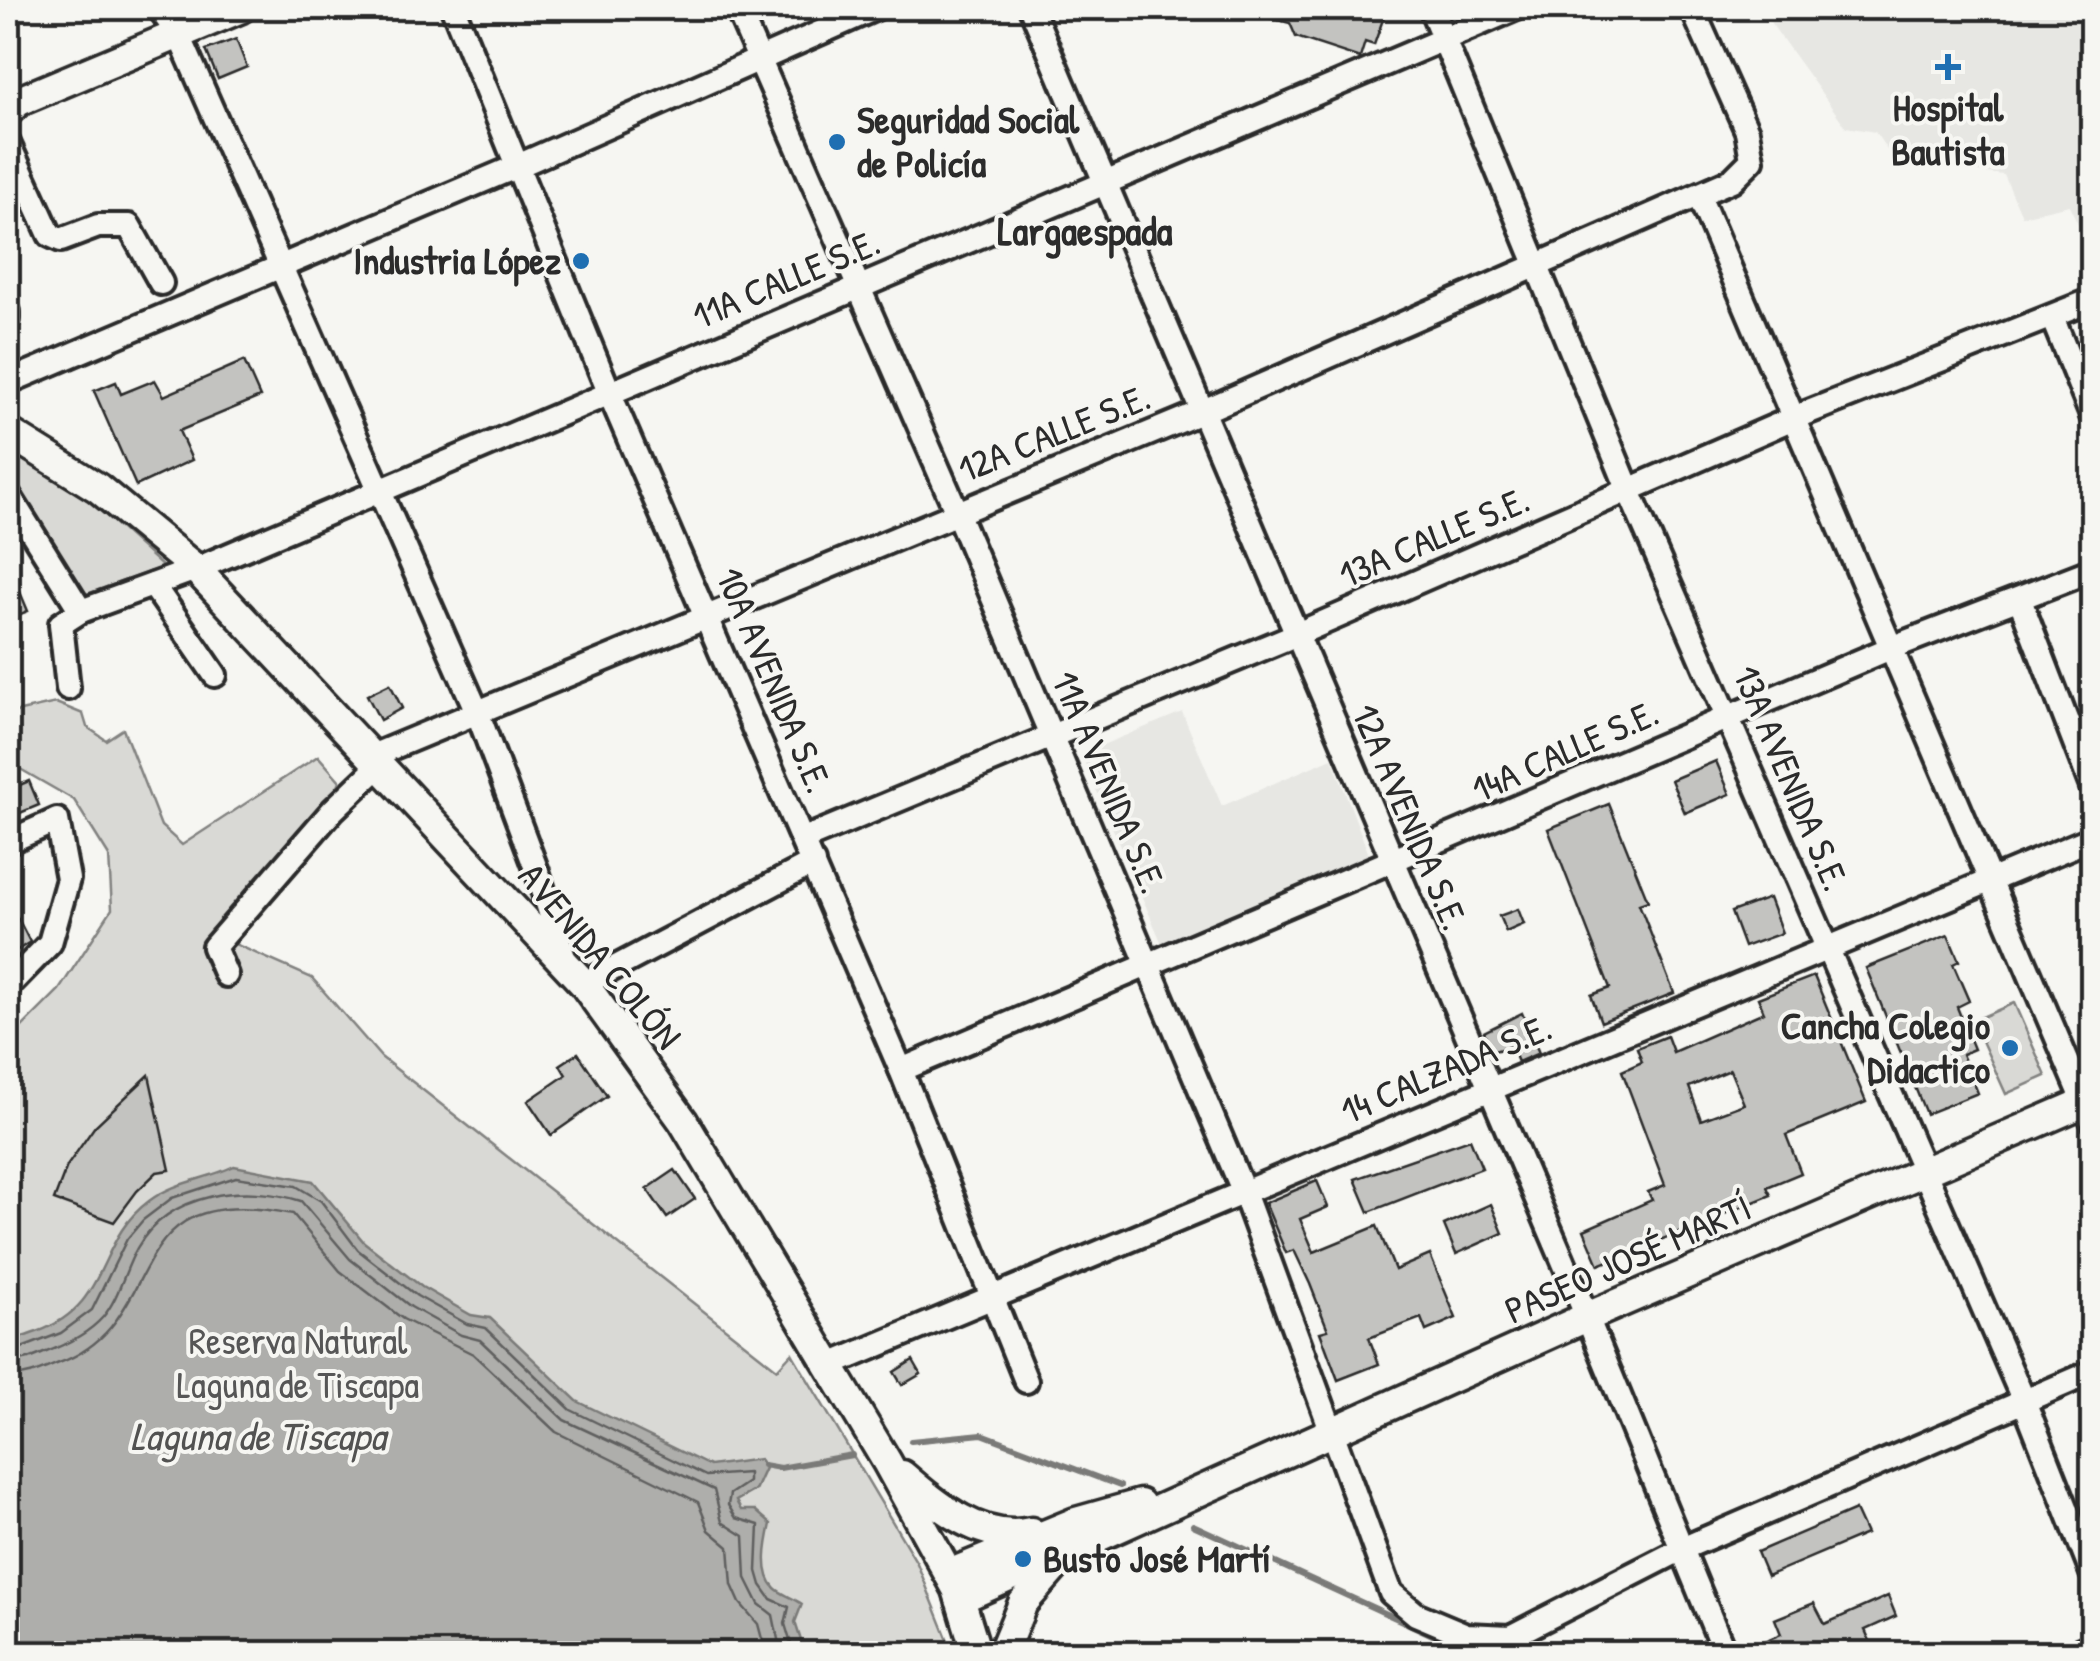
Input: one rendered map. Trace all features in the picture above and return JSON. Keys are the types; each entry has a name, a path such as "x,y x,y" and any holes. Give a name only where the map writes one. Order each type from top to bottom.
{"main road":[{"path":"12,104 242,8"},
{"name":"AVENIDA COLÓN","path":"8,432 98,488 196,569 584,984 682,1121 886,1462 954,1587 978,1654"},
{"name":"PASEO JOSÉ MARTÍ","path":"954,1587 1069,1552 1195,1490 1336,1432 1587,1316 1921,1172 2090,1107"},
{"path":"886,1462 928,1498 987,1531 1018,1535 1076,1522"},
{"name":"PASEO JOSÉ MARTÍ","path":"954,1587 1076,1522 1195,1490"},
{"path":"1002,1654 1023,1603 1069,1552"}],"street":[{"path":"159,8 178,34 478,714 538,874 565,961"},
{"name":"10A AVENIDA S.E.","path":"454,8 609,392 901,1070 989,1297 1026,1381"},
{"name":"11A AVENIDA S.E.","path":"737,8 956,510 1245,1195 1336,1432 1392,1594 1416,1614 1466,1635 1510,1637 1684,1548"},
{"path":"10,372 281,265 876,8"},
{"name":"12A AVENIDA S.E.","path":"1031,8 1487,1089 1587,1316 1725,1654"},
{"name":"13A AVENIDA S.E.","path":"1431,8 1629,491 1921,1172 2024,1400 2092,1573"},
{"name":"11A CALLE S.E.","path":"80,611 196,569 1105,179 1517,8"},
{"name":"12A CALLE S.E.","path":"376,761 707,614 1201,412 1732,180 1752,160 1747,131 1692,8"},
{"path":"8,143 50,234 61,240 98,226 129,226 161,283"},
{"path":"1699,196 1990,882 2090,1107"},
{"name":"13A CALLE S.E.","path":"804,840 1295,635 1796,417 2092,300"},
{"path":"2052,316 2092,416"},
{"path":"8,494 18,536 80,611 61,624 68,688"},
{"name":"14A CALLE S.E.","path":"901,1070 1148,963 1392,864 1893,647 2092,570"},
{"path":"153,585 215,675"},
{"path":"2020,600 2092,786"},
{"path":"226,975 214,948 376,761"},
{"path":"8,842 57,820 68,880 50,944 8,986"},
{"name":"14 CALZADA S.E.","path":"828,1366 1245,1195 1824,946 2092,838"},
{"path":"584,984 813,863"},
{"path":"1684,1548 2092,1372"},
{"path":"2071,1654 2092,1644"}],"shaded area":[{"name":"Hospital Bautista","path":"1760,8 2092,8 2092,243 2088,244 2069,205 2022,216 2004,175 1896,163 1875,132 1846,127"},
{"path":"1182,712 1222,806 1332,758 1371,860 1162,944 1081,754"}],"green space":[{"path":"8,446 89,500 163,567 87,594 80,592 8,473"},
{"name":"Reserva Natural Laguna de Tiscapa","path":"56,703 83,714 87,727 106,740 123,729 161,826 182,845 318,756 340,781 335,793 212,934 312,978 381,1057 777,1369 792,1353 917,1563 953,1653 8,1653 8,1041 59,990 112,909 109,856 74,800 15,766 8,767 8,719 16,712"},
{"name":"Cancha Colegio Didactico","path":"2014,1003 2046,1076 2006,1094 1973,1021"}],"water":[{"name":"Laguna de Tiscapa","path":"234,1166 313,1181 364,1242 422,1287 471,1315 490,1318 577,1401 710,1466 759,1459 765,1468 755,1490 736,1501 741,1510 755,1510 771,1524 767,1574 775,1588 802,1604 795,1622 805,1653 8,1653 8,1338 37,1332 61,1320 78,1305 131,1217 149,1201 169,1189"}],"building":[{"path":"1250,8 1387,8 1374,45 1365,42 1360,58 1296,37 1290,23 1249,13"},
{"path":"236,39 247,67 218,79 206,50"},
{"path":"244,361 260,397 179,431 192,460 136,486 94,391 116,382 121,394 155,380 164,396"},
{"path":"8,563 28,611 8,619"},
{"path":"390,684 402,708 380,720 367,695"},
{"path":"1716,761 1730,794 1685,813 1671,780"},
{"path":"29,781 39,805 8,818 8,790"},
{"path":"1609,804 1648,901 1639,904 1674,993 1601,1022 1591,995 1610,988 1548,829"},
{"path":"1769,898 1782,933 1744,947 1731,912"},
{"path":"8,899 30,942 8,956"},
{"path":"1518,909 1524,924 1506,932 1499,916"},
{"path":"1948,935 1959,961 1953,964 1969,1001 1957,1007 1974,1049 1962,1054 1978,1093 1926,1114 1866,968"},
{"path":"1814,976 1866,1102 1786,1135 1801,1173 1767,1187 1771,1195 1599,1265 1584,1230 1652,1200 1648,1192 1665,1185 1622,1071 1642,1062 1637,1048 1667,1036 1673,1052 1764,1012 1758,998","holes":["1730,1070 1744,1104 1701,1120 1689,1087"]},
{"path":"1522,1013 1539,1053 1518,1062 1511,1046 1491,1052 1484,1032"},
{"path":"578,1053 607,1096 551,1135 528,1101 566,1075 560,1065"},
{"path":"149,1075 170,1170 157,1172 114,1222 54,1200 67,1166 95,1126"},
{"path":"1470,1139 1482,1168 1369,1212 1355,1179"},
{"path":"675,1170 695,1199 667,1218 647,1189"},
{"path":"1317,1181 1328,1207 1300,1219 1314,1252 1377,1226 1395,1270 1430,1255 1456,1318 1426,1331 1421,1318 1369,1338 1379,1364 1338,1380 1320,1332 1328,1330 1310,1284 1294,1250 1286,1253 1265,1203"},
{"path":"1491,1204 1503,1233 1456,1254 1444,1225"},
{"path":"913,1360 921,1374 902,1385 894,1372"},
{"path":"1855,1510 1866,1534 1767,1576 1757,1552"},
{"path":"1888,1596 1896,1616 1865,1630 1876,1654 1812,1654 1807,1641 1767,1654 1762,1642 1781,1634 1775,1619 1814,1603 1825,1624"}],"waterway":[{"path":"911,1441 982,1434 1120,1486"},
{"path":"763,1465 780,1468 852,1455"},
{"path":"1193,1525 1474,1654"}],"place":[{"name":"Hospital Bautista","path":"1948,67"},
{"name":"Seguridad Social de Policía","path":"837,142"},
{"name":"Industria López","path":"581,261"},
{"name":"Cancha Colegio Didactico","path":"2010,1048"},
{"name":"Busto José Martí","path":"1023,1559"}],"district":[{"name":"Largaespada","path":"1085,231"}]}
